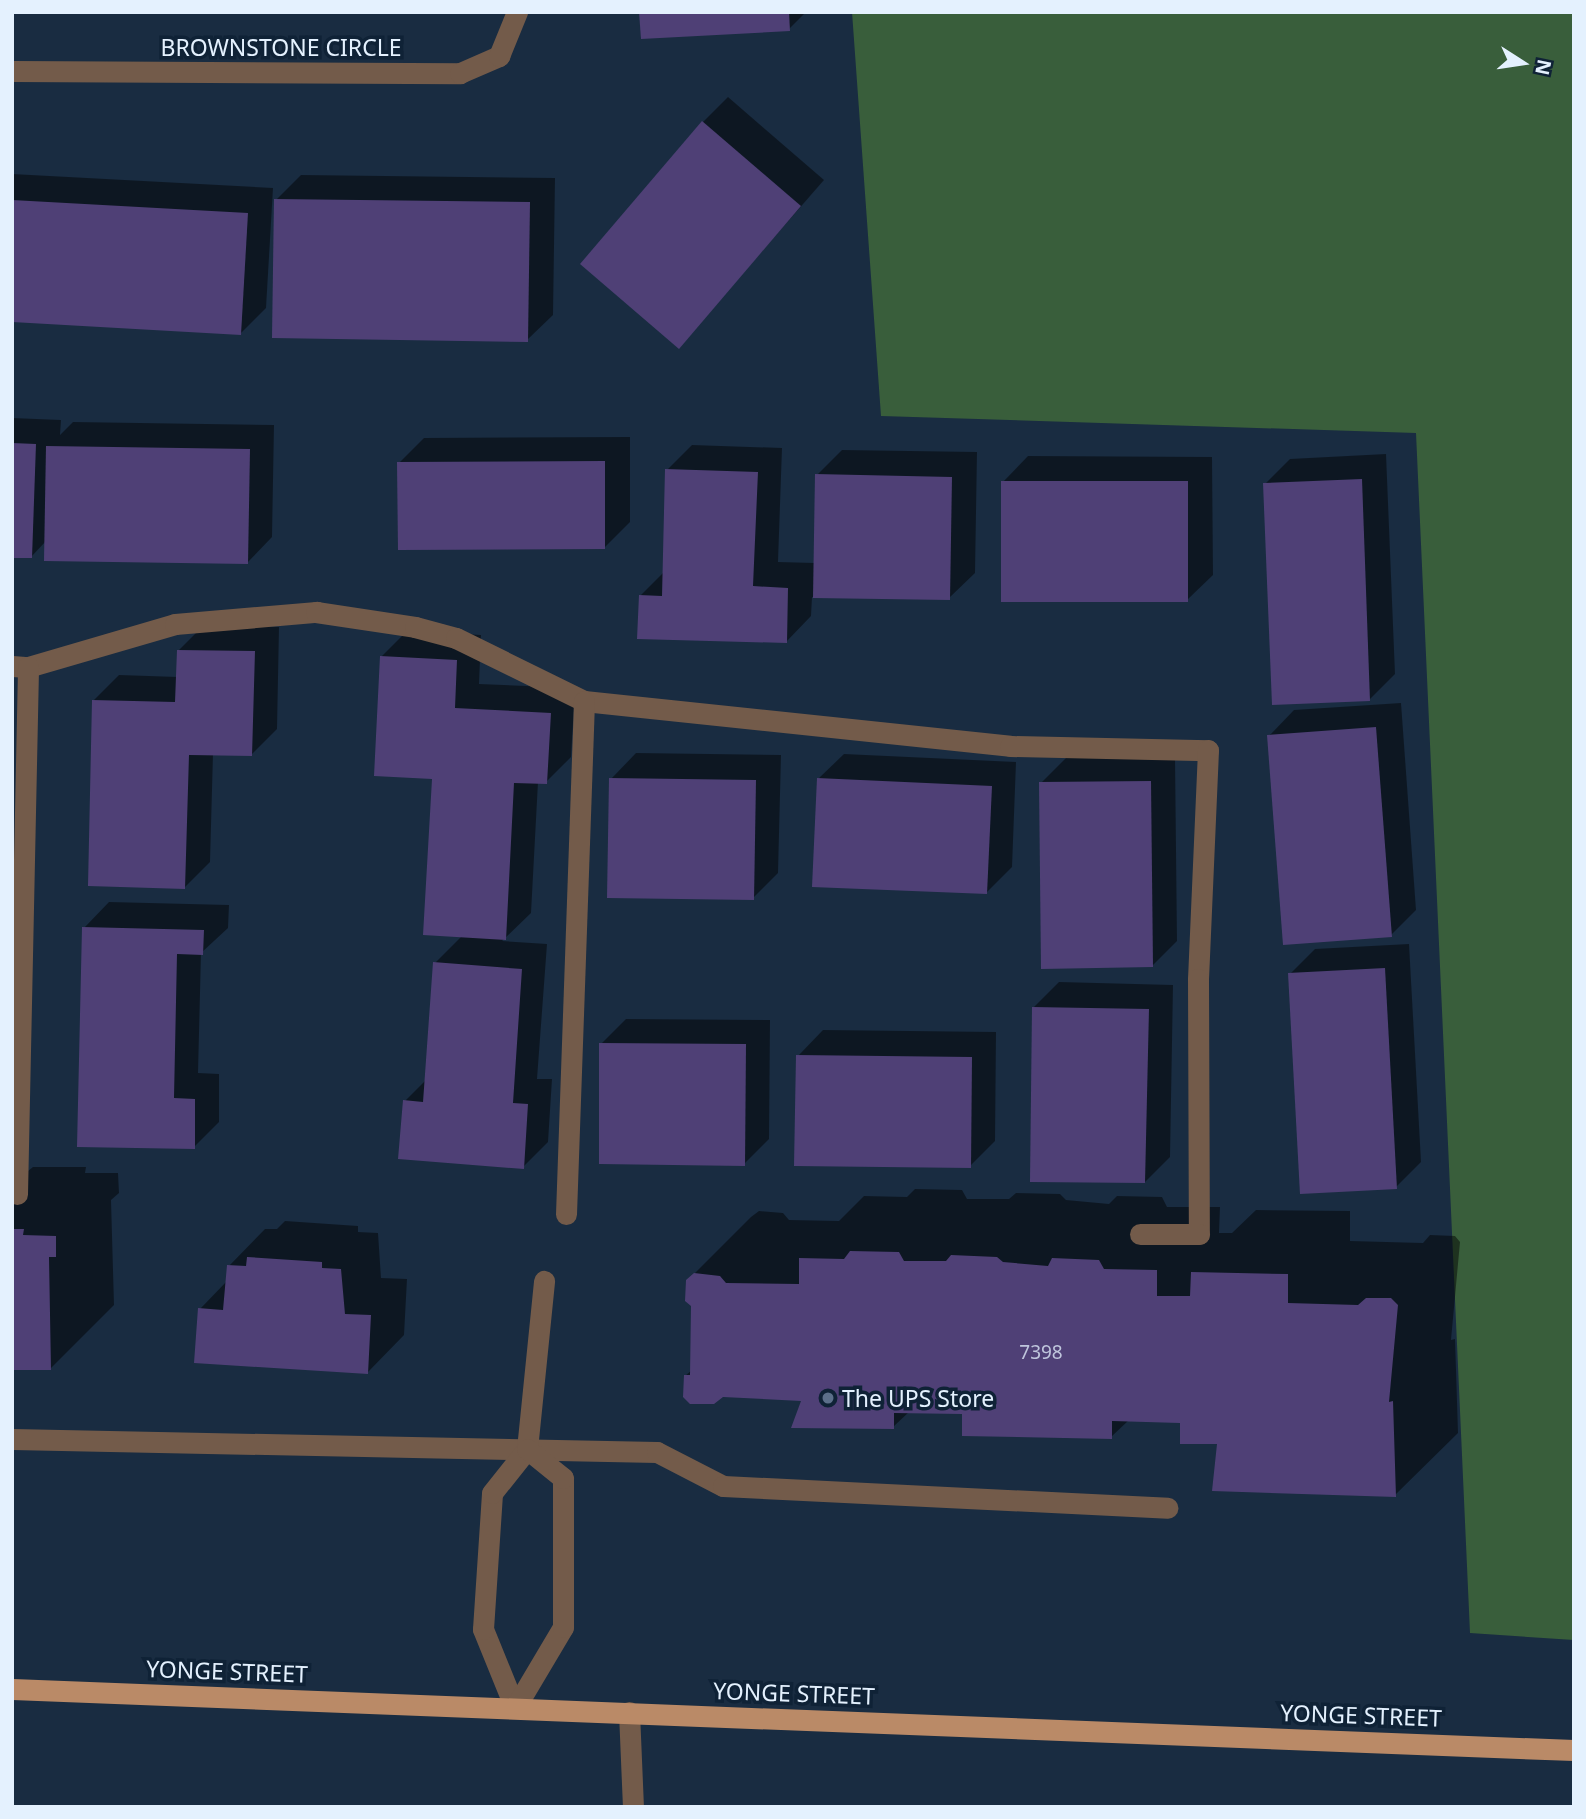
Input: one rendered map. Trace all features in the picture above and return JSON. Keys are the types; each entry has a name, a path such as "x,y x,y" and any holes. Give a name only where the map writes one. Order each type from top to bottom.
{"main road":[{"name":"YONGE STREET","path":"12,1689 1574,1750"}],"street":[{"name":"BROWNSTONE CIRCLE","path":"12,71 460,73 499,55 517,12"},
{"path":"17,1194 20,666 175,624 316,612 415,627 456,638 584,701 1010,746 1208,750 1198,979 1199,1234 1140,1234"},
{"path":"566,1214 584,701"},
{"path":"515,1708 483,1629 492,1493 527,1448 544,1281"},
{"path":"12,1439 657,1452 723,1486 1167,1508"},
{"path":"515,1708 563,1627 563,1478 527,1448"},
{"path":"629,1712 633,1807"}],"green space":[{"path":"852,12 1574,12 1574,1640 1470,1633 1416,433 881,416"}],"building":[{"path":"639,12 789,12 790,31 641,39"},
{"path":"702,121 801,206 679,349 580,264"},
{"path":"274,199 530,202 528,342 272,338"},
{"path":"12,200 248,213 241,335 12,322"},
{"path":"12,443 36,444 32,558 12,558"},
{"path":"46,446 250,449 248,564 44,561"},
{"path":"605,461 605,549 398,550 397,462"},
{"path":"665,469 758,472 753,586 788,588 787,643 637,639 639,595 662,596"},
{"path":"815,474 952,477 950,600 813,598"},
{"path":"1362,479 1370,701 1272,705 1263,483"},
{"path":"1001,481 1188,481 1188,602 1001,602"},
{"path":"177,650 255,651 252,756 189,755 185,889 88,886 92,700 175,702"},
{"path":"380,656 457,660 455,708 551,713 547,784 514,783 506,940 423,935 432,779 374,776"},
{"path":"1376,727 1392,937 1283,945 1267,735"},
{"path":"609,778 756,780 754,900 607,898"},
{"path":"817,778 992,786 987,894 812,887"},
{"path":"1151,781 1153,967 1041,969 1039,782"},
{"path":"82,927 204,930 203,955 177,954 174,1098 195,1099 195,1149 77,1147"},
{"path":"433,962 522,969 513,1103 528,1104 524,1169 398,1159 403,1100 423,1102"},
{"path":"1385,968 1397,1189 1300,1194 1288,973"},
{"path":"1032,1007 1149,1009 1145,1183 1030,1182"},
{"path":"599,1043 746,1044 745,1166 599,1164"},
{"path":"796,1055 972,1057 971,1168 794,1166"},
{"path":"12,1229 24,1229 23,1235 56,1236 56,1257 49,1257 51,1370 12,1370"},
{"path":"850,1251 899,1252 904,1261 946,1261 951,1255 997,1257 1003,1262 1048,1266 1052,1258 1099,1260 1104,1269 1157,1270 1157,1296 1190,1296 1191,1272 1288,1274 1288,1303 1358,1305 1366,1298 1391,1298 1398,1305 1389,1402 1393,1401 1396,1497 1212,1491 1217,1444 1180,1444 1180,1423 1112,1421 1112,1439 962,1436 962,1414 894,1413 894,1429 791,1428 801,1401 723,1397 714,1404 690,1404 683,1397 684,1375 690,1375 691,1306 685,1301 686,1280 694,1273 720,1276 726,1283 799,1284 799,1258 844,1259"},
{"path":"247,1257 322,1262 322,1268 341,1269 345,1314 371,1315 368,1374 194,1363 198,1308 223,1310 227,1265 246,1266"}],"place":[{"name":"The UPS Store","path":"828,1398"}]}
